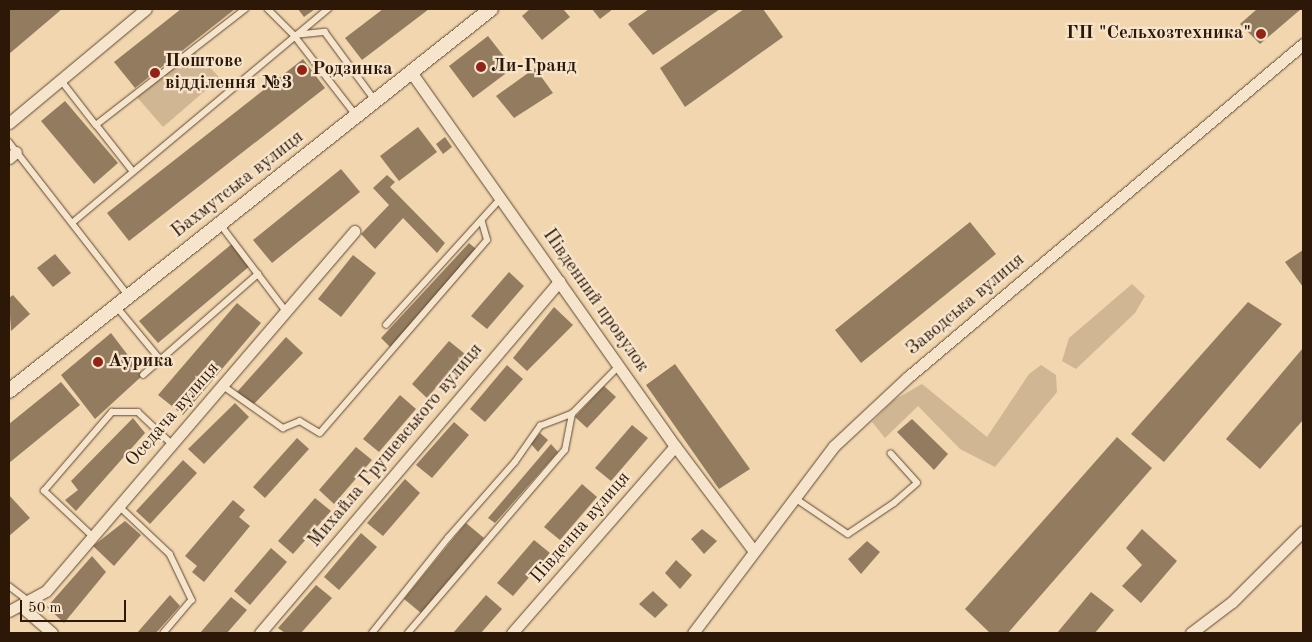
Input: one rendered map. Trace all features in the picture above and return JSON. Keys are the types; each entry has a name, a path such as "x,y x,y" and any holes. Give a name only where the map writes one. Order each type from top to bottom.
{"street":[{"path":"9,123 146,9"},
{"name":"Бахмутська вулиця","path":"9,391 491,9"},
{"name":"Заводська вулиця","path":"693,633 793,496 834,446 908,377 1303,44"},
{"name":"Південний провулок","path":"412,72 675,446 753,550"},
{"name":"Оседача вулиця","path":"9,611 46,591 355,231"},
{"name":"Михайла Грушевського вулиця","path":"260,633 560,281"},
{"name":"Південна вулиця","path":"512,633 675,446"},
{"path":"1191,633 1232,602 1303,531"},
{"path":"25,603 44,631"}],"lane":[{"path":"96,125 245,9"},
{"path":"268,9 294,35 356,116"},
{"path":"72,223 294,35 328,9"},
{"path":"294,35 325,32 375,100"},
{"path":"61,80 132,172"},
{"path":"11,151 72,223 128,295"},
{"path":"386,325 482,222 501,198"},
{"path":"222,385 283,428 300,421 320,433 487,240 482,222"},
{"path":"220,223 286,311"},
{"path":"143,375 258,274"},
{"path":"115,306 160,359"},
{"path":"372,633 448,538 515,462 540,426 572,414 619,366"},
{"path":"92,537 44,491 112,412 138,412 172,444"},
{"path":"408,633 564,450 572,414"},
{"path":"793,496 848,534 894,503 917,483 891,454"},
{"path":"119,506 170,554 192,600 164,633"},
{"path":"9,586 25,603"}],"shaded area":[{"path":"193,50 220,78 163,127 136,96"},
{"path":"1132,284 1145,296 1135,313 1076,369 1062,361 1069,338"},
{"path":"1041,365 1056,375 1057,392 995,467 960,449 918,406 885,438 872,422 894,400 922,384 987,437 1029,374"}],"building":[{"path":"9,9 62,9 9,54"},
{"path":"181,9 235,9 135,88 114,62"},
{"path":"298,9 315,9 304,17"},
{"path":"383,9 429,9 362,60 345,38"},
{"path":"530,9 563,9 570,17 542,40 522,16"},
{"path":"592,9 613,9 600,19"},
{"path":"649,9 720,9 653,55 628,24"},
{"path":"744,9 763,9 783,37 685,107 660,68"},
{"name":"ГП \"Сельхозтехника\"","path":"1257,9 1301,9 1260,44 1240,24"},
{"name":"Ли-Гранд","path":"488,36 513,68 473,98 449,66"},
{"path":"303,59 325,88 129,241 107,213"},
{"path":"535,68 553,93 514,118 496,96"},
{"path":"65,101 118,163 94,184 41,121"},
{"path":"418,127 437,152 399,181 380,156"},
{"path":"445,137 452,147 443,154 436,144"},
{"path":"341,169 360,192 272,263 253,240"},
{"path":"387,175 395,182 390,187 445,243 437,253 403,218 375,249 361,234 389,205 373,188"},
{"path":"970,222 996,254 861,363 835,330"},
{"path":"233,243 251,265 158,343 139,321"},
{"path":"469,243 476,249 390,347 381,338"},
{"path":"1303,250 1303,287 1285,262"},
{"path":"55,254 71,273 53,287 37,268"},
{"path":"353,255 376,273 341,317 318,299"},
{"path":"509,272 524,286 487,329 471,316"},
{"path":"13,295 30,314 11,331 9,298"},
{"path":"1248,302 1282,324 1164,462 1131,434"},
{"path":"237,303 261,323 183,415 158,395"},
{"path":"554,307 573,325 527,371 513,358"},
{"name":"Аурика","path":"111,333 143,375 95,419 61,375"},
{"path":"286,337 303,353 252,406 237,392"},
{"path":"449,341 465,354 427,398 412,384"},
{"path":"1303,348 1303,420 1260,469 1226,439"},
{"path":"675,364 750,469 719,489 646,385"},
{"path":"507,365 523,379 485,422 470,409"},
{"path":"61,382 80,405 9,463 9,424"},
{"path":"604,386 616,397 587,428 575,417"},
{"path":"400,395 416,409 379,452 363,439"},
{"path":"235,403 249,417 204,464 188,449"},
{"path":"133,418 145,433 76,511 65,500 78,490 71,481"},
{"path":"912,419 948,454 934,470 897,432"},
{"path":"454,422 469,435 432,478 416,465"},
{"path":"632,425 648,438 611,481 595,468"},
{"path":"540,433 548,440 538,452 531,444"},
{"path":"1117,437 1152,468 1008,633 990,633 965,609"},
{"path":"297,438 309,449 265,498 253,487"},
{"path":"551,444 558,452 495,523 488,518"},
{"path":"356,447 372,460 334,504 319,490"},
{"path":"183,460 197,473 150,524 136,511"},
{"path":"405,479 420,493 383,536 367,523"},
{"path":"582,484 597,497 560,540 544,527"},
{"path":"9,495 30,518 9,536"},
{"path":"315,498 331,511 293,554 278,541"},
{"path":"233,500 245,510 239,517 250,526 204,582 192,572 197,566 185,556"},
{"path":"125,521 141,535 114,566 93,546"},
{"path":"466,523 484,538 421,613 404,599"},
{"path":"702,529 717,541 704,554 691,539"},
{"path":"1142,529 1177,561 1141,603 1122,586 1142,565 1126,548"},
{"path":"361,533 377,547 339,590 324,577"},
{"path":"534,540 550,553 513,596 497,583"},
{"path":"867,541 880,552 861,574 848,559"},
{"path":"271,548 287,562 250,605 234,591"},
{"path":"92,556 106,572 64,623 47,607"},
{"path":"676,560 692,575 680,589 665,573"},
{"path":"316,585 332,598 301,633 285,633 278,628"},
{"path":"653,591 668,605 655,618 639,604"},
{"path":"1091,592 1114,610 1095,633 1057,633"},
{"path":"170,595 180,606 156,633 137,633"},
{"path":"486,595 502,609 481,633 453,633"},
{"path":"231,597 247,610 227,633 200,633"}],"place":[{"name":"ГП \"Сельхозтехника\"","path":"1261,34"},
{"name":"Ли-Гранд","path":"481,67"},
{"name":"Родзинка","path":"302,70"},
{"name":"Поштове відділення №3","path":"155,73"},
{"name":"Аурика","path":"98,362"}]}
